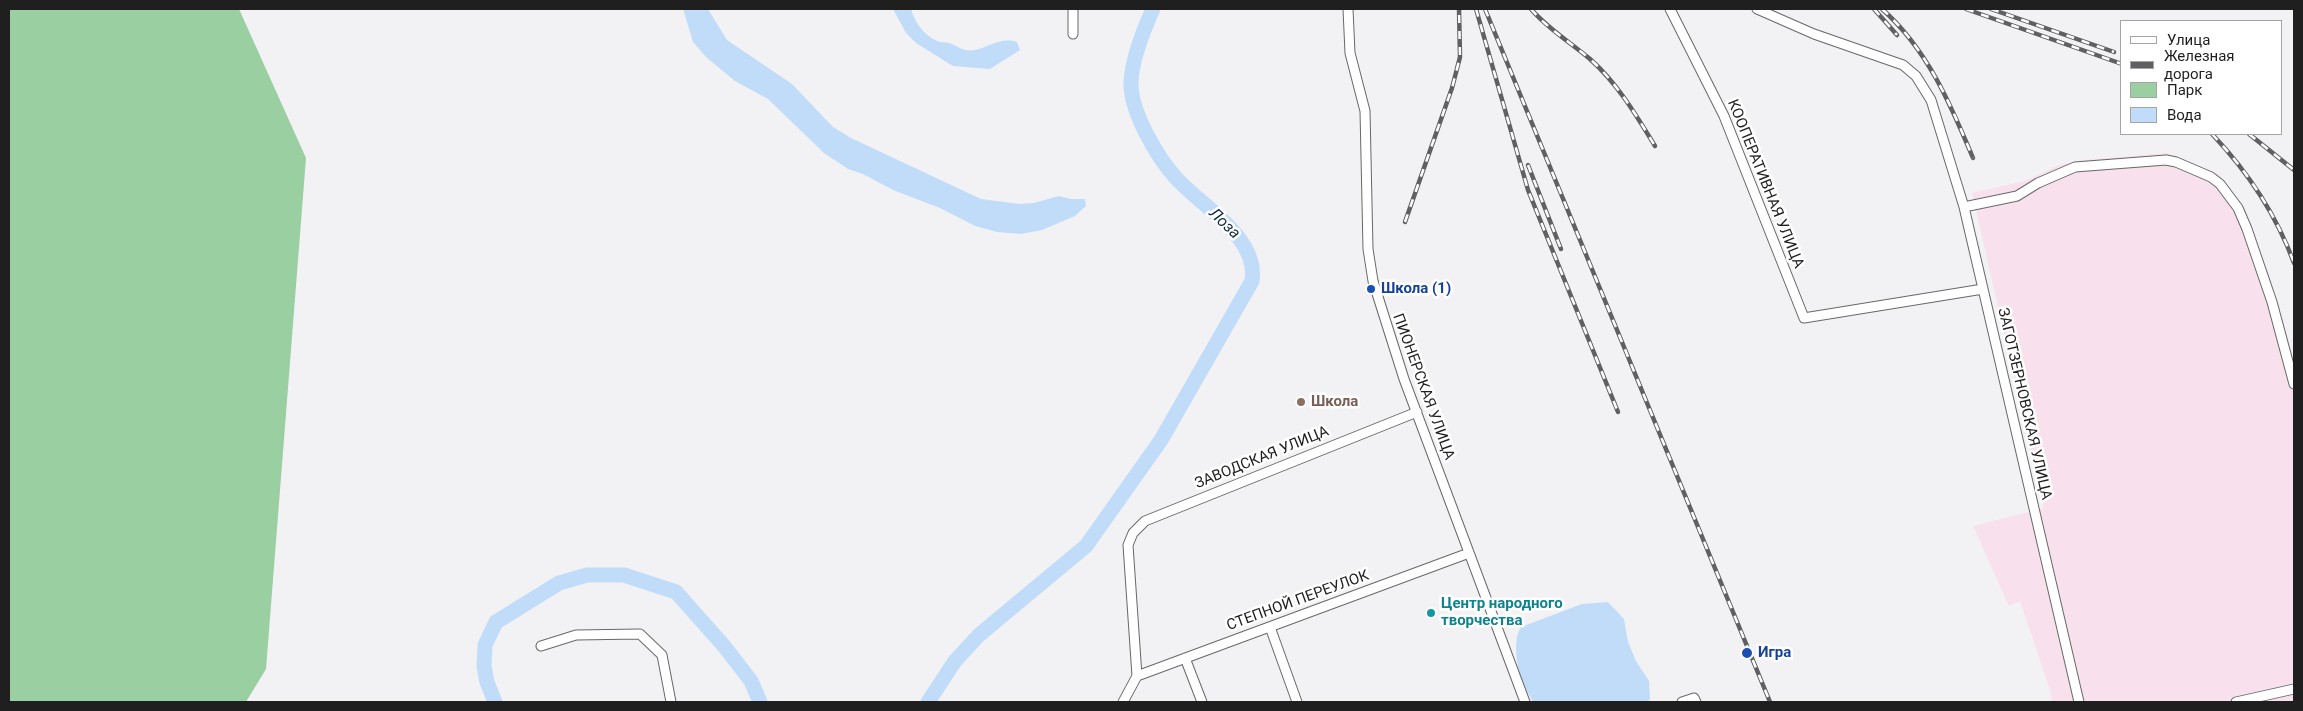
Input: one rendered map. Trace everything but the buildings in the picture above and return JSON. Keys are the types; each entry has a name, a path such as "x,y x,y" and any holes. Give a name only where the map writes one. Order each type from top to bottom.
{"street":[{"path":"1073,9 1073,34"},
{"name":"ПИОНЕРСКАЯ УЛИЦА","path":"1348,9 1350,52 1360,87 1366,119 1368,249 1373,281 1417,412 1525,702"},
{"name":"КООПЕРАТИВНАЯ УЛИЦА","path":"1670,9 1724,116 1804,318 1983,288"},
{"name":"ЗАГОТЗЕРНОВСКАЯ УЛИЦА","path":"1757,9 1814,34 1891,61 1910,70 1921,82 1932,100 1964,207 2079,702"},
{"path":"1964,207 2017,196 2038,183 2075,167 2166,160 2176,162 2211,177 2230,195 2248,229 2272,302 2294,385"},
{"name":"ЗАВОДСКАЯ УЛИЦА","path":"1137,676 1128,545 1133,533 1145,521 1162,512 1417,412"},
{"name":"СТЕПНОЙ ПЕРЕУЛОК","path":"1137,676 1469,553"},
{"path":"1270,627 1297,702"},
{"path":"541,646 576,635 640,634 662,655 671,702"},
{"path":"1185,658 1202,702"},
{"path":"1123,702 1137,676"},
{"path":"2236,702 2294,689"},
{"path":"1682,702 1695,700"}],"shaded area":[{"path":"2167,153 2218,174 2236,197 2249,221 2269,274 2294,359 2294,702 2052,702 2050,690 2020,601 2009,606 1973,526 2044,508 1972,193 2025,181 2059,165 2083,160"}],"green space":[{"path":"9,9 239,9 306,158 266,669 246,702 9,702"}],"water":[{"path":"683,9 708,9 727,40 792,84 833,127 851,138 981,199 1020,204 1034,203 1059,196 1071,199 1085,199 1086,206 1075,216 1042,230 1021,234 997,232 975,226 940,208 893,190 863,174 848,169 824,153 768,99 735,81 707,58 693,42"},
{"path":"893,9 911,9 921,28 939,42 971,50 1011,41 1017,42 1020,50 990,69 953,66 916,43 906,33"},
{"path":"1608,602 1624,619 1628,642 1636,661 1649,681 1650,699 1647,702 1533,702 1521,679 1518,664 1516,647 1521,627 1582,604"}],"waterway":[{"name":"Лоза","path":"928,702 955,661 979,635 1086,546 1161,440 1252,281 1252,265 1247,250 1238,237 1176,178 1153,146 1140,120 1132,94 1132,73 1142,35 1153,9"},
{"path":"495,702 487,682 484,666 485,645 496,622 559,583 587,575 624,575 676,592 724,646 751,681 760,702"}],"railway":[{"path":"1405,222 1452,88 1460,57 1459,9"},
{"path":"1476,9 1528,190 1618,412"},
{"path":"1485,9 1770,702"},
{"path":"1531,9 1600,69 1626,100 1655,146"},
{"path":"1874,9 1897,35"},
{"path":"1882,9 1912,41 1925,59 1946,97 1973,158"},
{"path":"1966,9 2120,63"},
{"path":"1991,9 2114,52"},
{"path":"2213,135 2260,194 2279,228 2294,263"},
{"path":"2250,135 2294,170"},
{"path":"1528,165 1561,249"}],"place":[{"name":"Школа (1)","path":"1371,289"},
{"name":"Школа","path":"1301,402"},
{"name":"Центр народного творчества","path":"1431,613"},
{"name":"Игра","path":"1747,653"}]}
